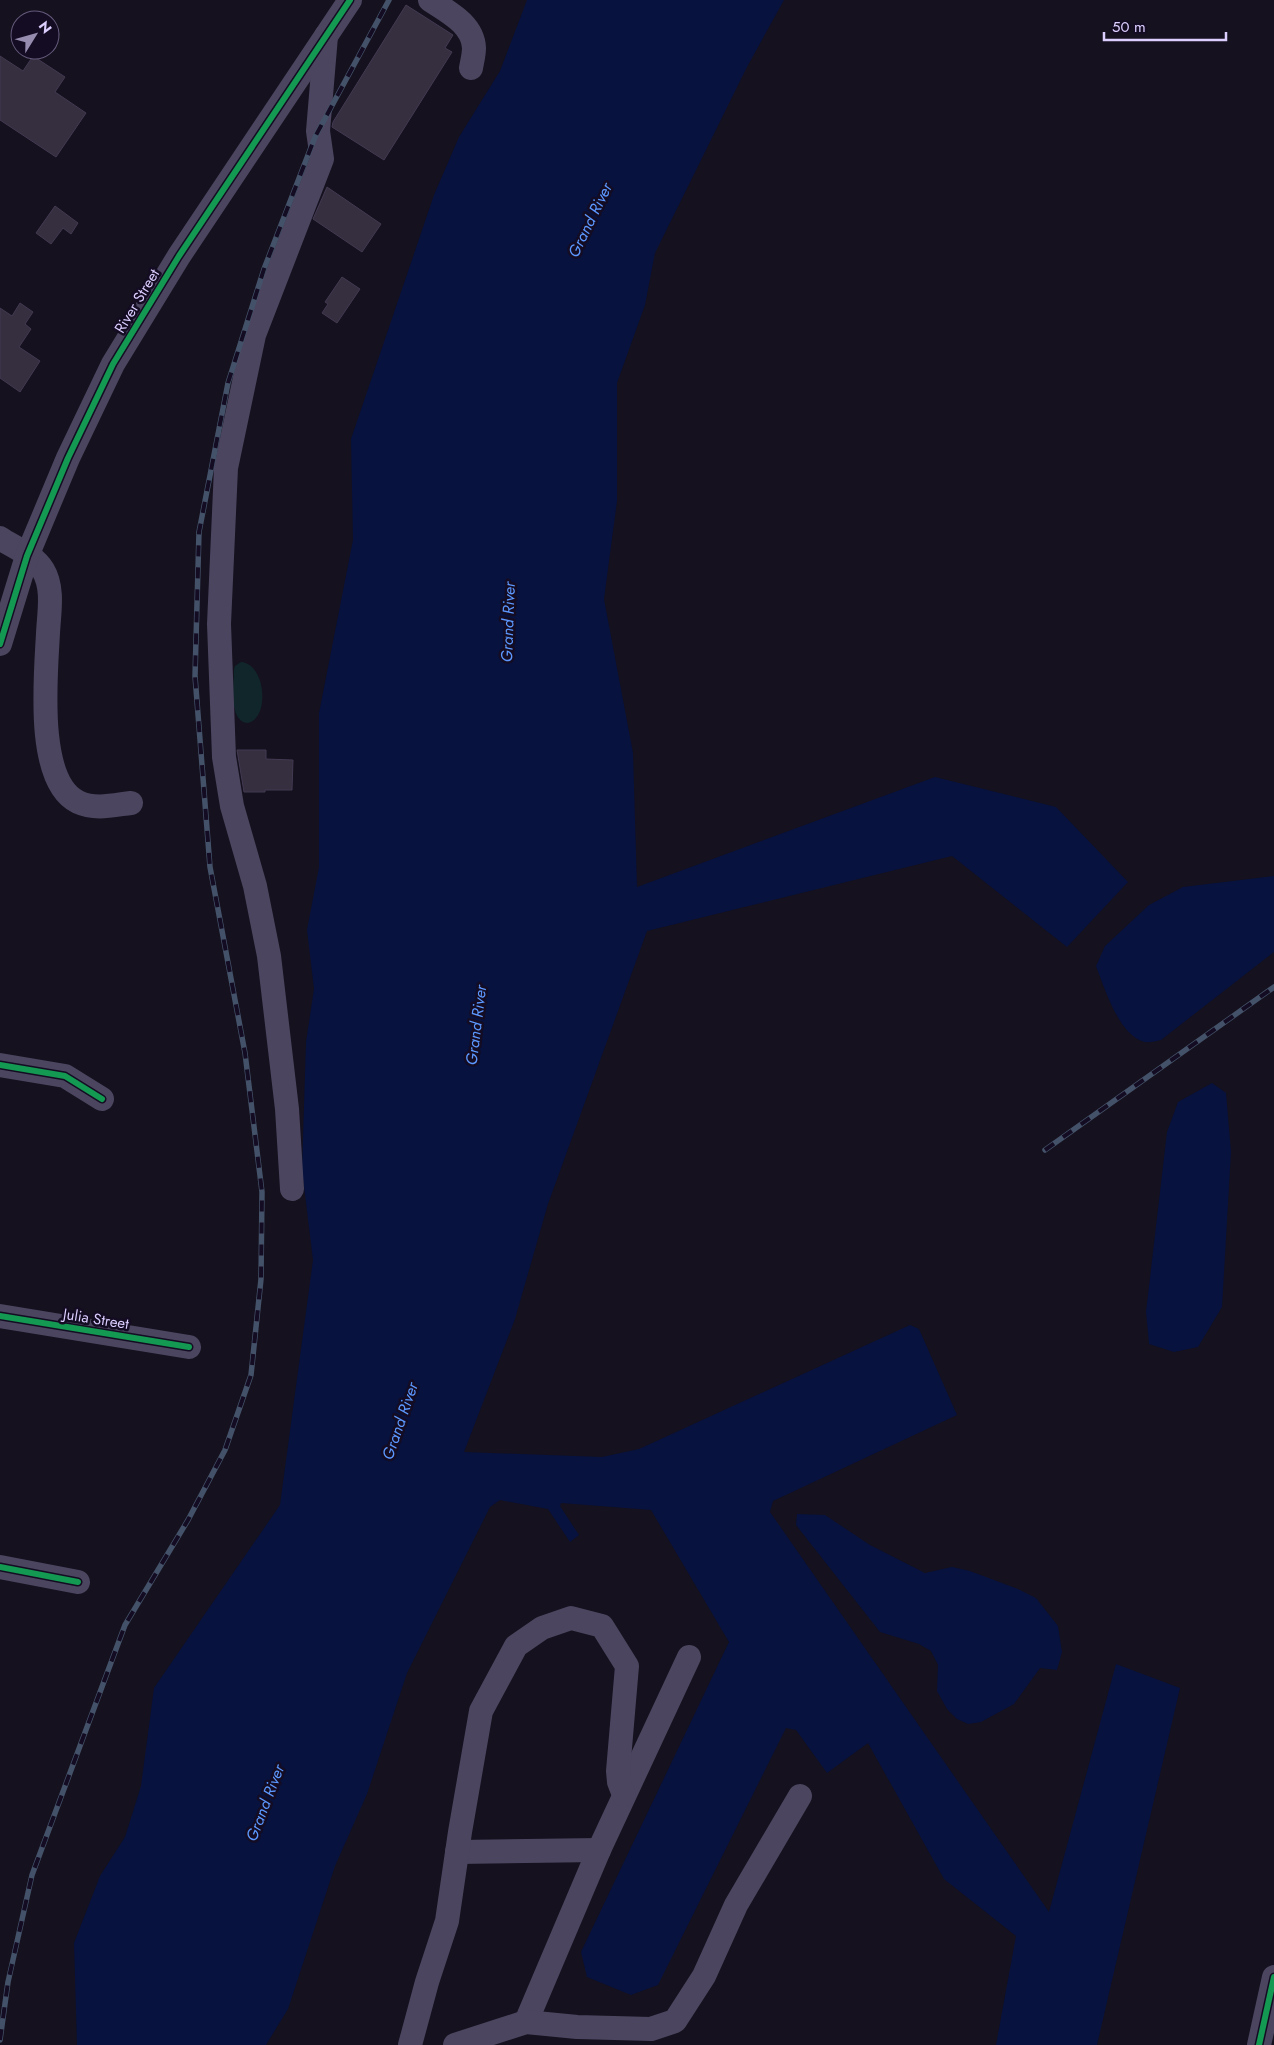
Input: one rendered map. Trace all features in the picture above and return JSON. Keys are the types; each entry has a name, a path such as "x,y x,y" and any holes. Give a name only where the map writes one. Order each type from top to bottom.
{"street":[{"name":"River Street","path":"0,644 27,556 68,458 118,356 179,256 350,0"},
{"path":"430,0 463,23 471,34 474,49 470,68"},
{"path":"292,1189 287,1109 269,956 254,886 232,806 224,757 219,624 226,468 254,334 322,159 318,131 326,36"},
{"path":"0,538 27,556 43,570 48,582 50,596 46,676 48,746 52,769 59,784 67,795 77,802 87,805 100,806 131,803"},
{"path":"0,1065 65,1076 102,1099"},
{"name":"Julia Street","path":"0,1316 189,1347"},
{"path":"0,1567 78,1582"},
{"path":"410,2045 446,1921 481,1711 516,1646 542,1628 571,1618 602,1626 627,1666 618,1771 619,1782 624,1795"},
{"path":"526,2022 599,1850 689,1657"},
{"path":"455,2045 526,2022 578,2027 651,2029 675,2020 704,1976 736,1905 800,1796"},
{"path":"456,1852 599,1850"},
{"path":"1259,2045 1274,1977"}],"green space":[{"path":"241,662 249,665 256,672 262,691 260,712 255,719 248,723 242,721 237,716 233,701 234,669"}],"water":[{"name":"Grand River","path":"527,0 784,0 747,67 655,253 645,305 617,383 617,501 604,599 633,753 637,887 935,777 1056,807 1128,882 1067,947 952,856 647,931 548,1204 515,1319 464,1452 602,1457 639,1449 910,1325 919,1329 957,1415 773,1501 770,1512 1049,1912 1116,1664 1180,1688 1097,2045 996,2045 1016,1936 944,1879 868,1743 827,1773 796,1730 786,1728 658,1985 631,1995 587,1977 581,1952 729,1642 651,1510 561,1503 560,1506 579,1535 570,1542 548,1509 500,1500 490,1507 407,1673 367,1794 335,1866 288,2009 266,2045 77,2045 74,1943 100,1876 125,1837 141,1786 154,1688 280,1505 313,1260 302,1170 306,1042 314,989 307,930 319,867 319,713 353,540 351,439 434,195 459,137 500,71"},
{"path":"1274,876 1274,952 1161,1040 1145,1042 1136,1038 1128,1031 1114,1010 1096,966 1105,946 1149,905 1183,887"},
{"path":"1212,1083 1226,1093 1231,1152 1222,1307 1198,1347 1174,1352 1149,1344 1146,1312 1167,1132 1178,1102"},
{"path":"797,1514 825,1515 870,1545 925,1573 952,1567 970,1571 1018,1589 1036,1598 1058,1626 1062,1652 1057,1670 1040,1668 1014,1704 981,1722 968,1724 957,1719 947,1709 937,1691 938,1665 931,1651 919,1644 880,1632 796,1525"}],"building":[{"path":"406,5 453,35 445,48 452,52 384,160 332,127 333,122"},
{"path":"0,56 23,71 30,60 39,60 65,77 55,92 86,113 56,157 0,120"},
{"path":"327,187 381,224 362,252 313,219"},
{"path":"55,206 78,223 71,234 63,228 51,244 36,233"},
{"path":"342,277 360,289 337,323 322,313 328,304 325,302"},
{"path":"20,303 33,312 25,324 31,329 19,347 40,361 20,392 0,378 0,308 12,316"},
{"path":"237,750 266,750 266,759 293,760 292,790 244,792"}],"railway":[{"path":"0,2040 8,1982 32,1875 125,1625 188,1520 225,1450 251,1375 261,1279 262,1192 245,1053 210,867 195,676 199,532 228,383 264,269 315,137 389,0"},
{"path":"1045,1150 1274,987"}],"cycle path":[{"path":"0,644 27,556 68,458 113,364 179,256 350,0"},
{"path":"0,1065 65,1076 102,1099"},
{"path":"0,1316 189,1347"},
{"path":"0,1567 78,1582"},
{"path":"1259,2045 1274,1977"}]}
